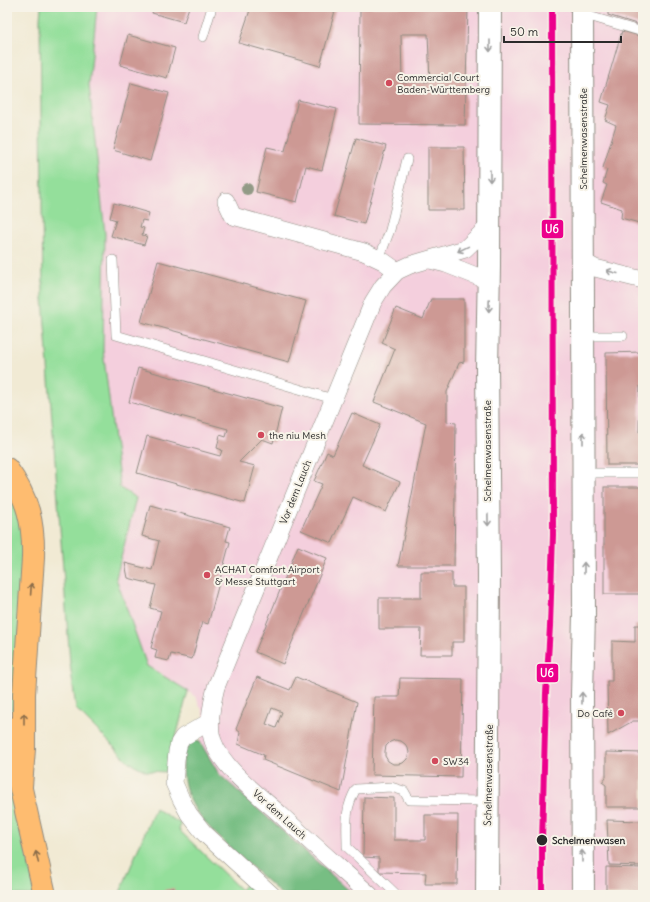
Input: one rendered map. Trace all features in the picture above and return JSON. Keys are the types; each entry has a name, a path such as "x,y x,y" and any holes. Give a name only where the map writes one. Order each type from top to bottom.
{"highway":[{"path":"7,469 24,496 31,517 34,539 34,558 24,694 24,749 21,786"},
{"path":"7,727 45,895"}],"street":[{"name":"Schelmenwasenstraße","path":"487,895 489,576 487,368 489,281 490,7"},
{"name":"Schelmenwasenstraße","path":"582,11 584,614 582,694 582,895"},
{"path":"226,201 233,216 364,252 379,259 397,271"},
{"name":"Vor dem Lauch","path":"370,895 242,780 221,757 212,741 211,704 216,687 333,399 373,302 382,286 397,271 410,265 465,249 489,226"},
{"name":"Vor dem Lauch","path":"430,260 446,264 489,281"},
{"path":"582,261 595,268 643,280"},
{"path":"211,721 183,737 177,751 174,783 180,799 189,814 204,833 272,895"}],"lane":[{"path":"203,37 212,7"},
{"path":"582,11 643,32"},
{"path":"379,259 390,230 407,159"},
{"path":"113,260 116,335 333,399"},
{"path":"582,336 622,336"},
{"path":"583,473 643,473"},
{"path":"397,895 347,847 346,815 349,800 356,789 392,787 404,791 409,800 488,801"}],"shaded area":[{"path":"97,7 643,7 643,895 354,895 219,774 200,742 207,721 196,697 147,666 116,578 136,498 120,488 103,350 105,234 89,85"}],"green space":[{"path":"41,7 97,7 89,85 105,234 103,350 120,488 136,498 116,578 147,666 188,691 167,772 146,771 129,762 76,709 70,663 43,298"},
{"path":"7,484 26,531 15,713 12,713 7,689"},
{"path":"193,740 200,742 219,774 354,895 282,895 216,835 199,814 187,791 184,778 184,753 185,747"},
{"path":"7,767 36,895 14,895 7,868"},
{"path":"155,808 181,824 179,830 241,890 249,880 264,895 119,895"}],"building":[{"path":"154,7 189,7 184,22 152,13"},
{"path":"251,7 336,7 320,66 239,43"},
{"path":"360,7 468,7 465,125 359,124","holes":["401,34 428,34 430,82 402,82"]},
{"path":"608,7 643,7 643,26 608,15"},
{"path":"622,31 643,37 643,224 621,218 622,209 601,202 607,185 603,183 607,170 603,168 616,125 605,120 610,105 601,102"},
{"path":"128,35 175,48 167,78 120,65"},
{"path":"131,83 169,93 150,161 113,150"},
{"path":"298,100 337,109 322,170 306,166 297,202 256,192 267,147 285,151"},
{"path":"356,138 386,146 364,224 334,216"},
{"path":"428,147 464,147 465,210 428,210"},
{"path":"114,203 149,213 147,221 142,220 140,227 144,228 142,235 147,236 144,245 111,236 116,220 110,218"},
{"path":"158,261 306,301 289,362 141,322"},
{"path":"431,299 464,299 464,362 459,363 447,392 447,422 456,423 454,566 398,566 426,423 374,402 395,349 382,343 396,308 423,319"},
{"path":"643,352 643,386 640,386 639,432 643,432 643,465 607,465 606,353"},
{"name":"the niu Mesh","path":"138,368 282,408 273,443 262,439 239,462 255,466 245,503 137,473 147,436 220,456 222,450 217,448 220,435 226,437 228,429 129,402"},
{"path":"352,413 380,425 362,465 400,482 386,512 353,497 332,543 301,530 322,484 314,481 327,452 333,455"},
{"path":"604,487 643,487 643,594 604,594"},
{"path":"150,505 230,527 226,541 230,542 208,624 202,622 192,659 171,654 169,661 155,658 157,650 151,648 161,611 150,608 156,585 128,578 125,563 152,570 159,541 142,536"},
{"path":"298,546 327,558 283,664 255,652"},
{"path":"421,572 452,572 452,587 464,587 464,642 452,642 452,655 420,655 421,629 379,629 379,598 421,598"},
{"path":"635,625 643,625 643,729 641,727 641,721 633,721 608,735 607,681 612,681 612,641 635,642"},
{"path":"257,677 290,690 296,677 357,702 341,792 263,760 264,755 238,744 240,732 236,729","holes":["272,708 282,712 276,728 266,724"]},
{"path":"400,678 463,679 461,777 372,775 374,697 399,697","holes":["395,740 401,741 408,748 409,753 407,759 403,763 393,764 388,761 385,756 386,746"]},
{"path":"606,752 643,753 643,807 606,807 606,785 602,782 606,777"},
{"path":"364,797 394,798 394,840 425,840 425,815 458,815 457,884 425,884 426,873 379,872 379,858 363,857"},
{"path":"607,820 643,821 643,866 609,865"},
{"path":"606,867 643,868 643,895 606,895"},
{"path":"174,888 175,895 165,895 164,890"}],"transit line":[{"name":"U6","path":"542,895 546,693 553,535 552,7"}],"place":[{"name":"Commercial Court Baden-Württemberg","path":"389,83"},
{"name":"the niu Mesh","path":"261,435"},
{"name":"ACHAT Comfort Airport & Messe Stuttgart","path":"207,575"},
{"name":"Do Café","path":"621,713"},
{"name":"SW34","path":"435,761"},
{"name":"Schelmenwasen","path":"542,840"}]}
